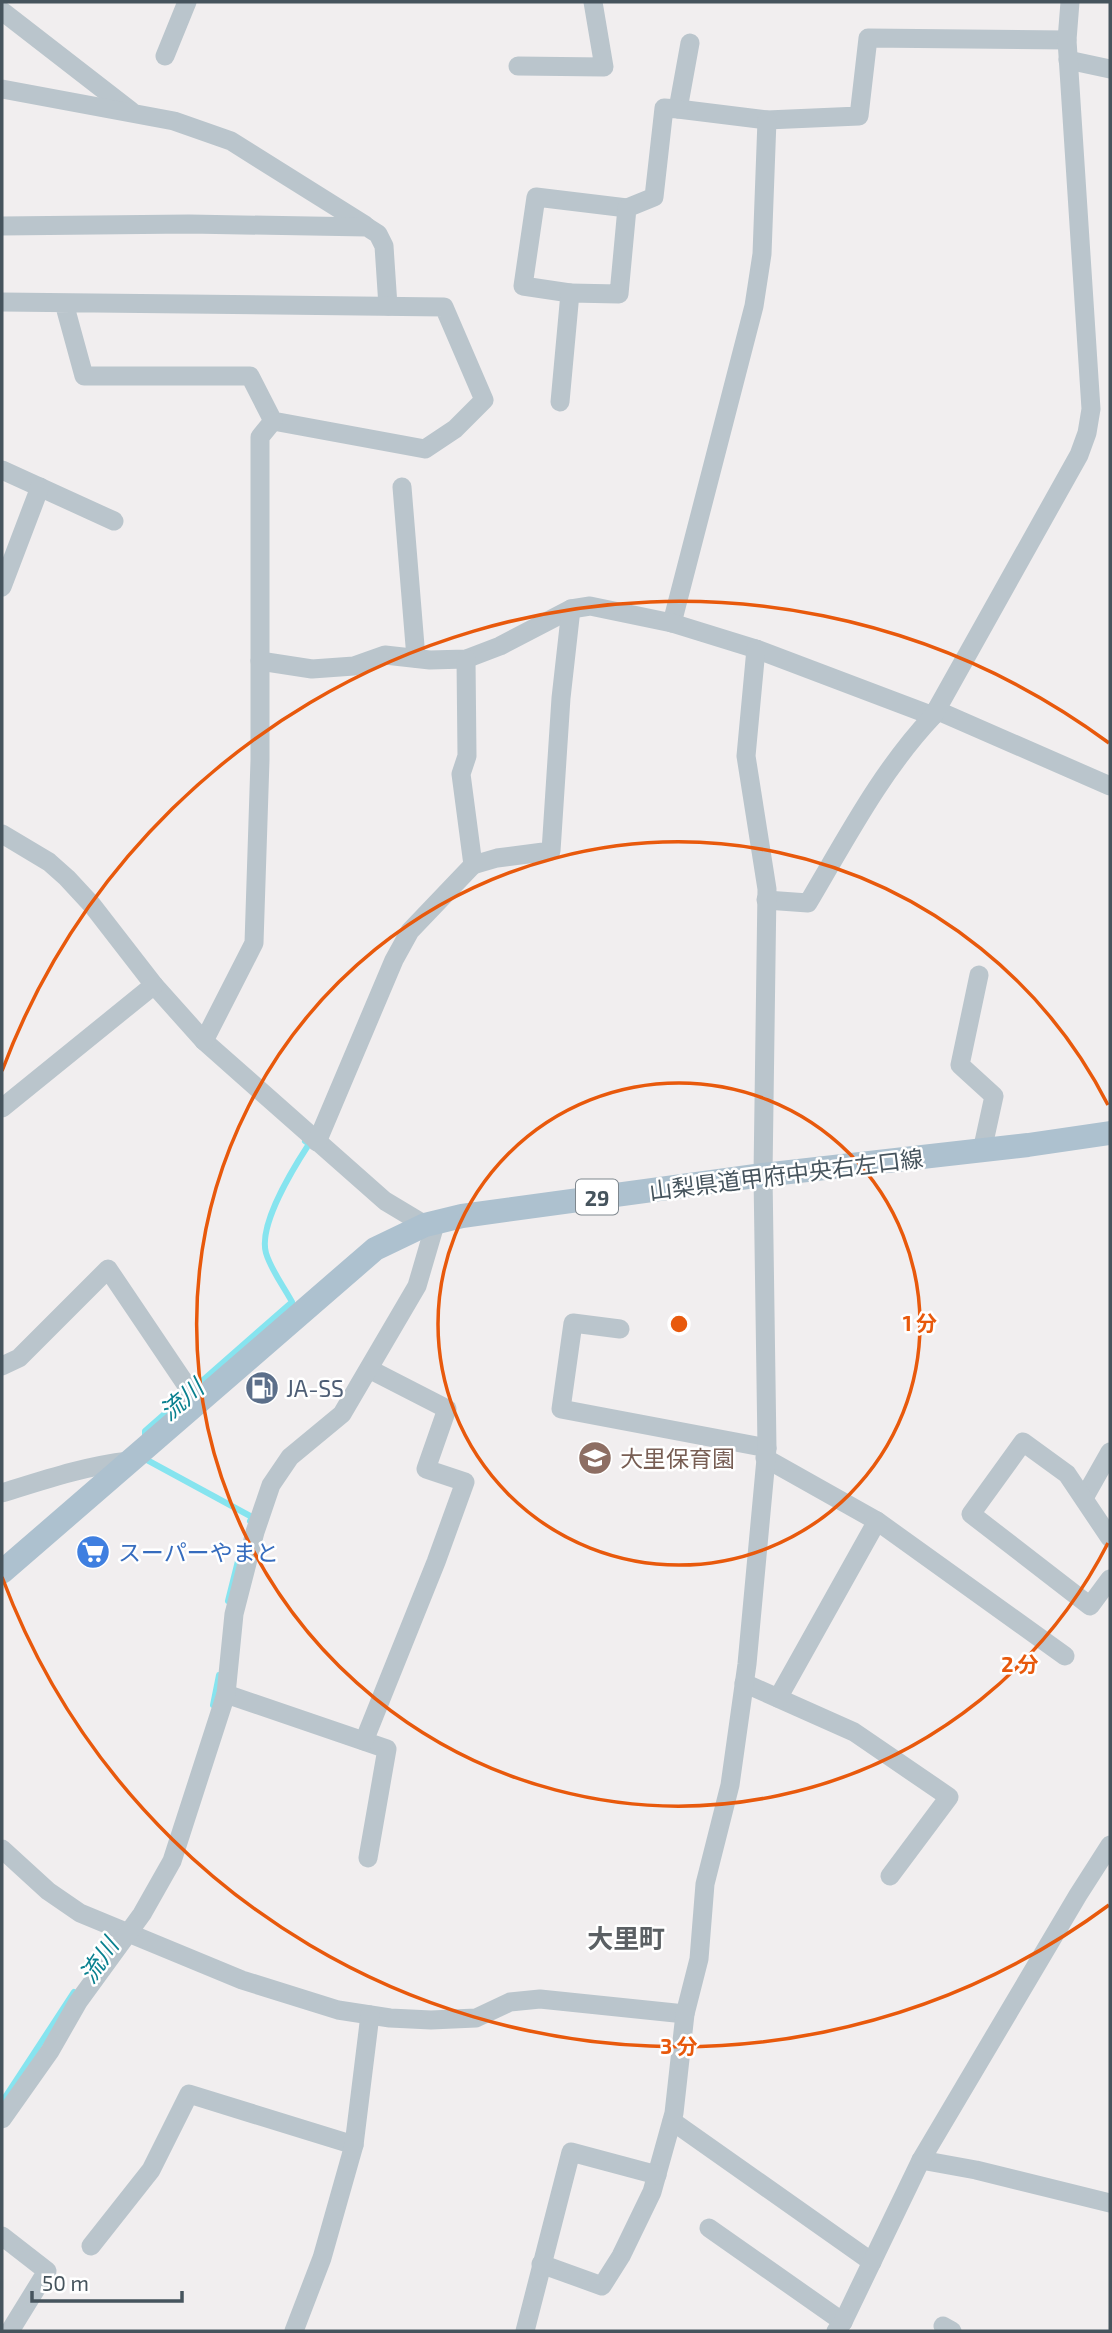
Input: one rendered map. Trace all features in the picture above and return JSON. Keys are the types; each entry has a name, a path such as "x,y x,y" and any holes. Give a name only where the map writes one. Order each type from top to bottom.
{"main road":[{"name":"山梨県道甲府中央右左口線","path":"2,1572 375,1248 431,1223 462,1216 763,1175 982,1151 1110,1133"}],"street":[{"path":"166,57 187,2"},
{"path":"518,66 604,67 593,2"},
{"path":"766,900 808,903 884,776 935,713 1079,454 1087,433 1091,409 1068,60 1070,2"},
{"path":"2,11 134,113"},
{"path":"627,208 619,294 570,293 523,286 536,197 627,208 654,197 663,108 767,120 859,116 868,38 1067,40"},
{"path":"678,109 690,43"},
{"path":"1068,60 1110,69"},
{"path":"2,89 174,121 231,141 378,233 384,246 388,306"},
{"path":"672,623 754,306 762,254 767,120"},
{"path":"2,226 189,224 367,227"},
{"path":"560,402 570,293"},
{"path":"2,302 444,307 484,400 455,429 425,449 273,421"},
{"path":"64,303 84,376 250,376 273,421"},
{"path":"204,1041 254,943 260,760 260,437 273,421"},
{"path":"2,470 114,522"},
{"path":"2,587 40,487"},
{"path":"402,487 416,658"},
{"path":"260,661 312,670 354,666 385,655 466,659 500,646 571,609 590,606 672,623 756,649 935,713 1110,786"},
{"path":"317,1142 394,960 410,931 473,865 497,858 551,851 561,698 571,609"},
{"path":"541,2264 602,2286 621,2256 652,2192 672,2121 685,2014 699,1959 705,1884 730,1785 744,1683 766,1453 763,1175 766,900 746,756 756,649"},
{"path":"466,659 467,756 461,774 473,865"},
{"path":"2,834 49,862 67,878 92,905 154,985 204,1041 384,1201 431,1223 417,1286 342,1414 290,1457 271,1485 255,1532 234,1614 226,1694 172,1861 128,1934 78,2002 50,2051 2,2119"},
{"path":"979,975 960,1065 994,1096 982,1151"},
{"path":"2,1108 154,985"},
{"path":"2,1366 19,1358 108,1269 197,1401"},
{"path":"620,1329 573,1323 561,1409 766,1453 877,1521 1065,1656"},
{"path":"364,1741 465,1482 426,1469 447,1409 369,1369"},
{"path":"1110,1538 1067,1474 1023,1442 971,1514 1090,1606 1110,1578"},
{"path":"1084,1498 1110,1452"},
{"path":"2,1493 65,1473 132,1459"},
{"path":"778,1698 877,1521"},
{"path":"744,1683 853,1732 949,1797 890,1876"},
{"path":"226,1694 387,1749 368,1858"},
{"path":"709,2228 840,2327 921,2160 1110,1845"},
{"path":"2,1849 48,1891 80,1913 242,1980 338,2010 431,2020 476,2018 510,2002 540,1999 685,2014"},
{"path":"294,2331 322,2258 354,2145 370,2015"},
{"path":"91,2246 150,2170 189,2094 354,2145"},
{"path":"672,2121 873,2262"},
{"path":"525,2331 571,2152 657,2175"},
{"path":"921,2160 976,2170 1110,2203"},
{"path":"2,2236 47,2271 10,2331"}],"waterway":[{"name":"流川","path":"145,1440 145,1431 292,1302 271,1266 265,1241 272,1212 309,1144 305,1141"},
{"name":"流川","path":"146,1454 147,1460 252,1517 250,1521"},
{"name":"流川","path":"228,1601 238,1561"},
{"name":"流川","path":"213,1705 219,1675"},
{"name":"流川","path":"2,2102 74,1992"}],"place":[{"name":"JA-SS","path":"262,1388"},
{"name":"大里保育園","path":"595,1458"},
{"name":"スーパーやまと","path":"93,1552"}],"district":[{"name":"大里町","path":"626,1937"}]}
